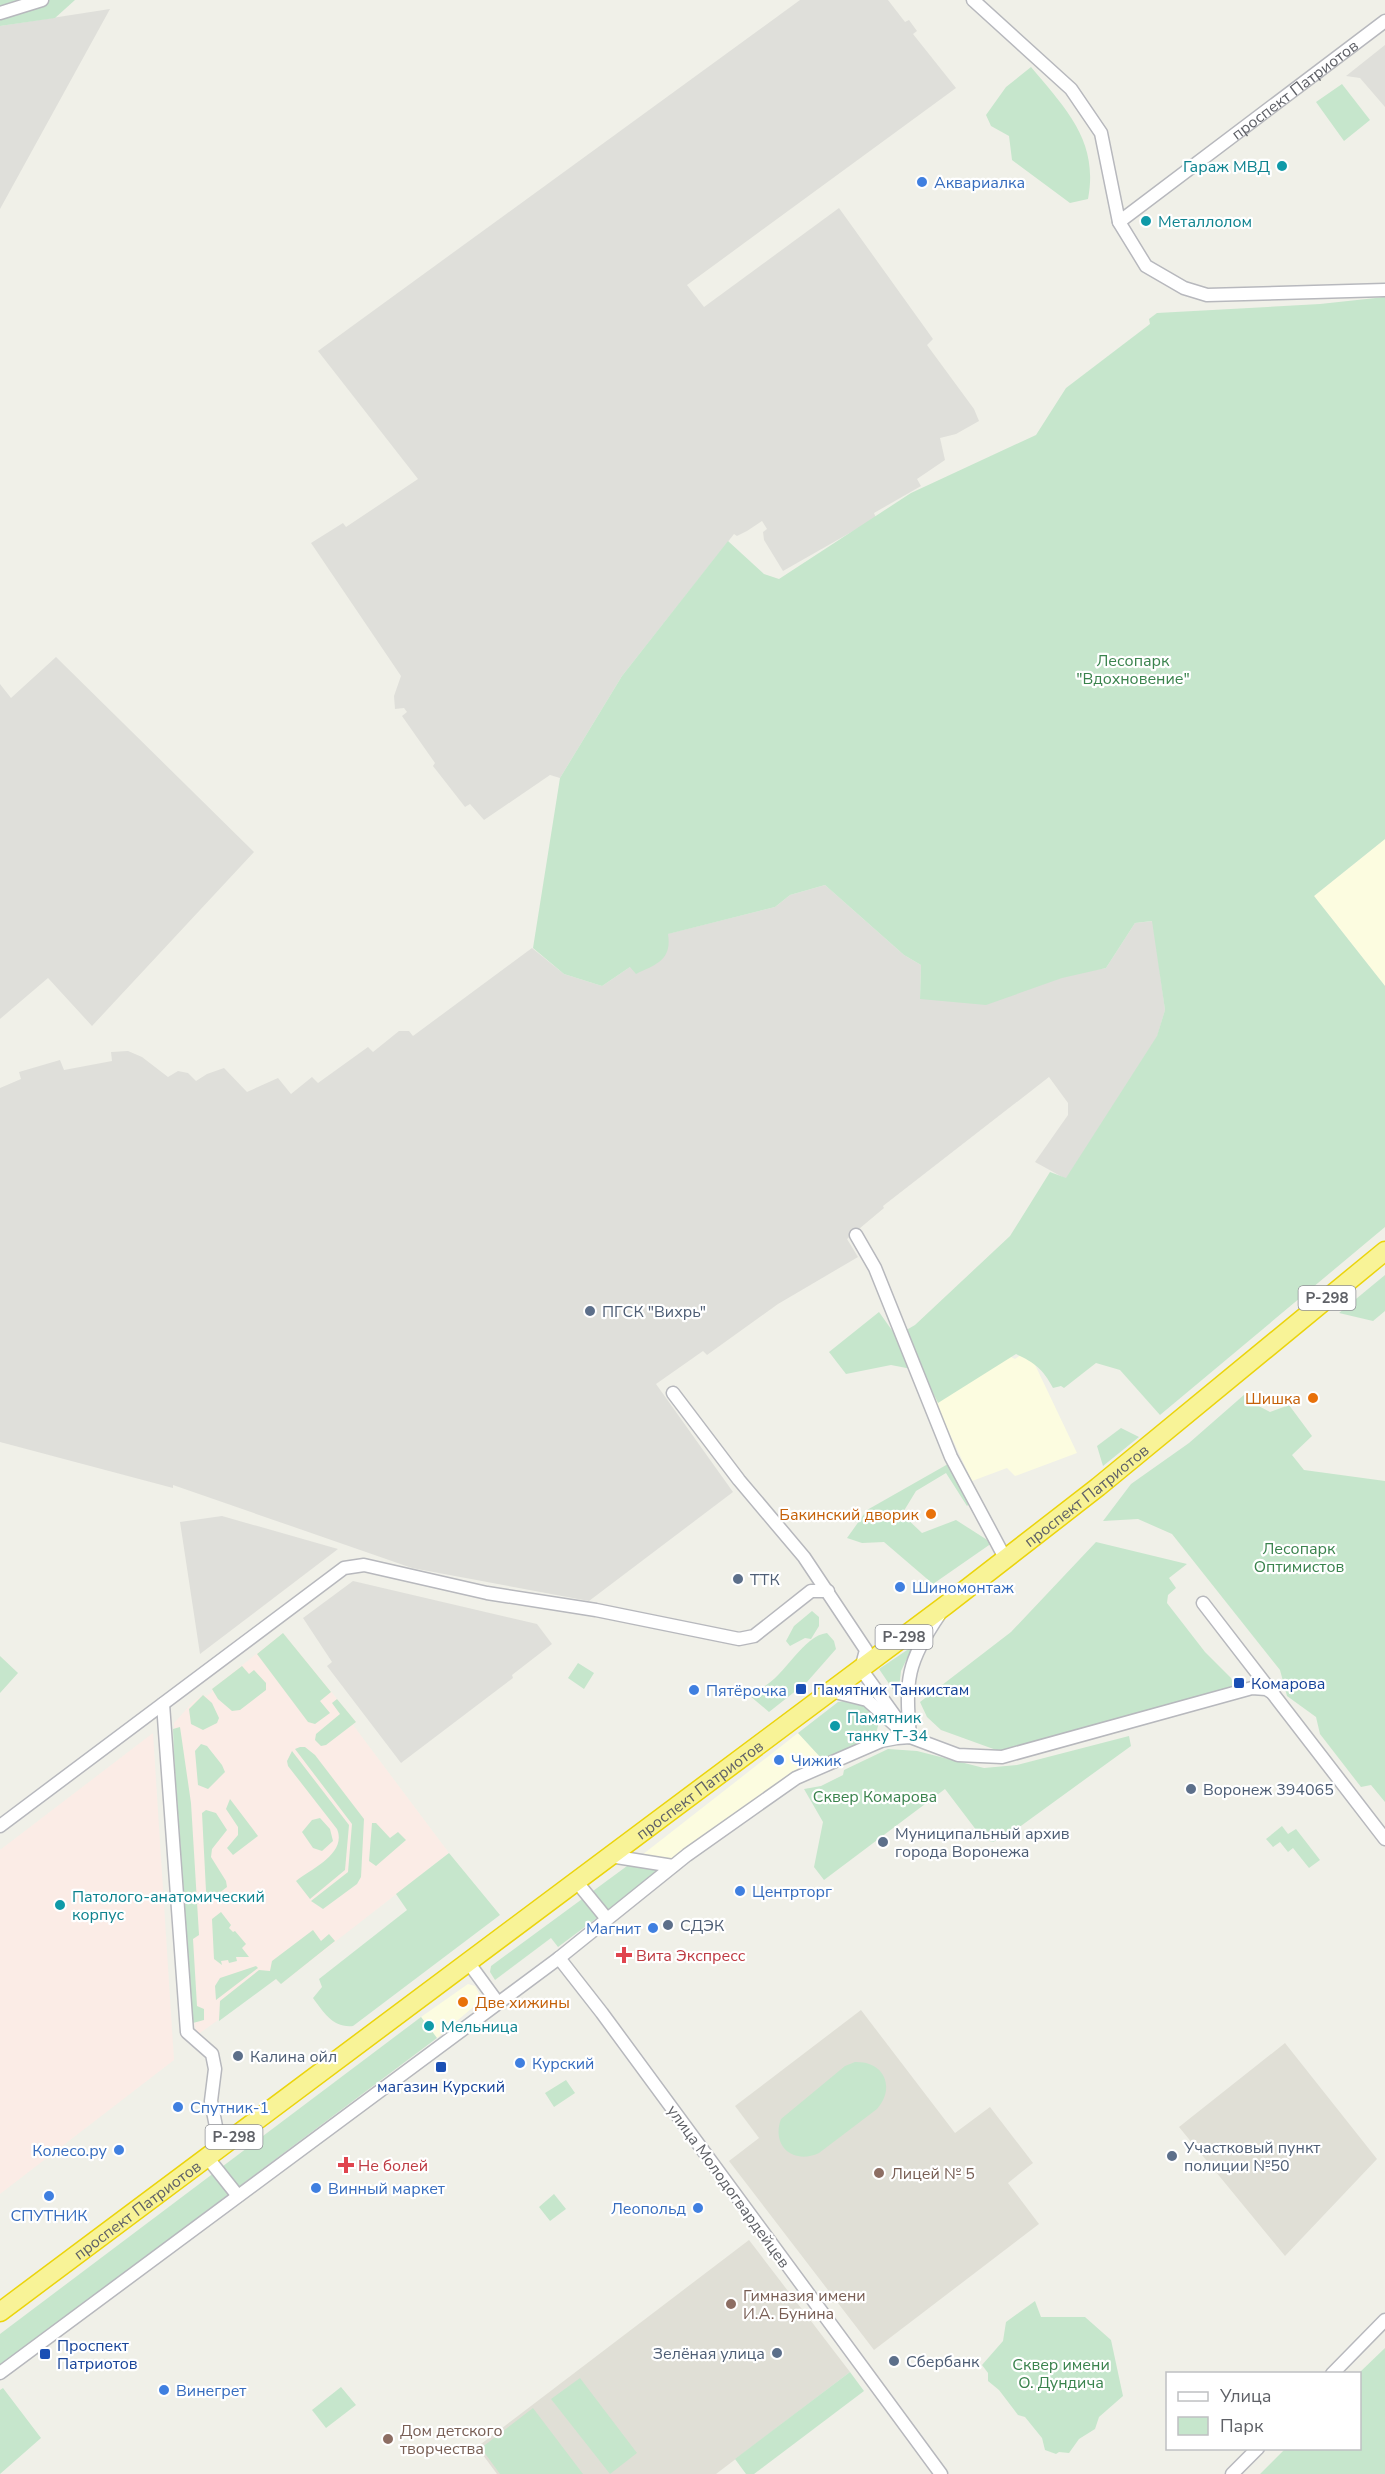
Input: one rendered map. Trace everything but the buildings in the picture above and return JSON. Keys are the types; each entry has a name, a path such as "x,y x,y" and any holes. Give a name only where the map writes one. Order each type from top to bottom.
{"highway":[{"name":"проспект Патриотов","path":"0,2312 946,1605 1098,1487 1385,1251"}],"street":[{"path":"7,0 20,7"},
{"path":"0,13 42,0"},
{"path":"973,0 1071,89 1101,133 1119,222 1146,266 1184,288 1207,295 1385,291"},
{"name":"проспект Патриотов","path":"1119,222 1385,21"},
{"path":"856,1235 875,1268 951,1457 1005,1558"},
{"path":"673,1394 828,1591 866,1650 861,1669 910,1737"},
{"path":"0,1826 344,1568 364,1566 487,1593 596,1610 739,1639 754,1636 811,1591 828,1591"},
{"path":"1203,1603 1385,1839"},
{"path":"910,1737 908,1676 913,1661 946,1605"},
{"path":"831,1692 867,1700 910,1737 958,1755 1002,1757 1252,1688 1266,1689 1273,1693"},
{"path":"163,1704 187,2032 212,2054 215,2069 212,2101 214,2152 238,2196"},
{"path":"0,2373 558,1958 673,1866 796,1778 881,1741 910,1737"},
{"path":"610,1856 673,1866"},
{"path":"576,1881 607,1919"},
{"name":"улица Молодогвардейцев","path":"558,1958 602,2013 941,2474"},
{"path":"468,1962 498,2003"},
{"path":"1333,2372 1385,2320"},
{"path":"1233,2474 1256,2450"}],"shaded area":[{"path":"800,0 888,0 905,22 909,20 917,31 913,34 956,88 687,285 704,307 839,208 933,339 927,345 974,409 979,421 956,434 940,438 945,460 917,479 921,486 874,513 876,518 783,571 764,540 763,532 767,529 762,521 737,536 734,534 622,676 560,778 550,775 484,820 470,804 465,807 433,766 435,763 402,716 407,712 404,708 395,709 394,696 401,676 311,543 343,523 346,527 418,479 318,351"},
{"path":"110,9 0,209 0,26"},
{"path":"1385,45 1385,107 1360,78 1346,76"},
{"path":"56,657 254,852 92,1026 48,978 0,1019 0,684 11,698"},
{"path":"1385,839 1385,986 1314,896"},
{"path":"825,885 904,955 921,965 920,999 1106,968 1135,923 1153,921 1165,1010 1157,1037 1066,1179 1035,1162 1068,1115 1068,1103 1049,1077 883,1206 884,1208 847,1239 858,1257 778,1304 707,1355 703,1351 656,1384 733,1492 589,1601 412,1568 173,1485 173,1488 0,1442 0,1088 21,1079 19,1072 60,1060 64,1070 112,1061 111,1052 128,1051 142,1057 168,1077 178,1071 188,1073 196,1081 224,1068 247,1092 278,1078 291,1094 312,1077 318,1083 368,1047 373,1052 399,1031 409,1031 413,1036 532,948 564,974 602,986 630,967 667,934 775,907 790,895"},
{"path":"1028,1350 1077,1453 1015,1476 1007,1468 972,1481 933,1398 1007,1355 1015,1359"},
{"path":"222,1516 338,1549 200,1654 180,1522"},
{"path":"353,1581 537,1624 552,1644 512,1675 513,1678 401,1763 327,1666 332,1662 303,1618"},
{"path":"283,1633 356,1722 353,1725 449,1853 281,1984 276,1979 197,2035 190,2002 174,1723 193,1702 203,1695 207,1696 212,1689"},
{"path":"153,1733 174,2060 0,2194 0,1850"},
{"path":"798,1733 822,1759 799,1771 677,1861 642,1855"},
{"path":"468,1984 475,1986 481,1997 479,2002 437,2038 421,2017"},
{"name":"Лицей № 5","path":"861,2010 955,2133 990,2107 1033,2163 1008,2183 1039,2224 874,2350 729,2161 759,2138 735,2106"},
{"path":"1285,2043 1377,2159 1285,2256 1179,2127"},
{"name":"Гимназия имени И.А. Бунина","path":"749,2240 850,2372 716,2474 497,2474 477,2447"}],"green space":[{"path":"0,0 75,0 55,18 0,26"},
{"path":"1031,67 1067,112 1084,143 1089,160 1088,199 1070,203 1012,160 1009,136 991,126 986,115 1006,87"},
{"path":"1342,84 1370,120 1344,141 1316,102"},
{"name":"Лесопарк \"Вдохновение\"","path":"1385,297 1385,839 1314,896 1385,986 1385,1227 1160,1415 1120,1370 1096,1363 1064,1388 1061,1386 1053,1388 1038,1367 1016,1354 938,1403 922,1371 891,1365 846,1374 829,1352 879,1312 896,1336 915,1325 1010,1236 1050,1172 1066,1178 1157,1036 1165,1010 1152,921 1135,923 1106,968 1062,978 986,1005 920,999 921,965 904,955 825,885 790,895 775,907 668,934 668,950 656,964 636,974 630,967 602,986 564,974 533,948 560,778 622,676 728,541 764,574 779,579 911,493 1036,435 1066,388 1150,324 1149,319 1157,313 1320,304"},
{"path":"1385,1275 1385,1311 1373,1321 1339,1313"},
{"name":"Лесопарк Оптимистов","path":"1245,1394 1251,1402 1270,1412 1289,1405 1312,1436 1292,1455 1304,1470 1385,1481 1385,1802 1371,1785 1361,1787 1320,1734 1316,1717 1287,1696 1280,1670 1172,1534 1138,1519 1103,1521 1131,1484 1189,1443"},
{"path":"1121,1428 1139,1437 1103,1466 1097,1446"},
{"path":"948,1464 971,1502 967,1506 946,1473 916,1491 902,1514 922,1533 956,1520 992,1543 933,1584 884,1542 862,1543 847,1538 867,1510"},
{"path":"1096,1542 1187,1564 1169,1578 1176,1588 1168,1595 1167,1603 1205,1652 1231,1678 1236,1692 1026,1749 999,1751 941,1730 927,1717 920,1702 1011,1632"},
{"path":"812,1611 819,1617 819,1626 811,1639 805,1638 790,1646 786,1641 794,1626"},
{"path":"283,1633 331,1692 320,1701 330,1713 315,1724 308,1722 257,1654"},
{"path":"827,1633 834,1641 836,1649 807,1682 769,1712 750,1696 753,1691 773,1680 808,1643 817,1636"},
{"path":"913,1646 901,1671 898,1697 879,1669"},
{"path":"0,1656 18,1673 0,1693"},
{"path":"578,1663 594,1673 584,1689 568,1678"},
{"path":"242,1666 249,1674 254,1670 266,1683 266,1690 240,1710 232,1711 218,1699 212,1689"},
{"path":"203,1695 212,1703 219,1718 217,1723 203,1730 191,1724 189,1709"},
{"path":"337,1699 356,1722 326,1745 321,1746 315,1740 316,1734 340,1714 332,1703"},
{"path":"858,1699 874,1710 878,1726 874,1740 822,1759 798,1733 838,1702"},
{"path":"180,1727 191,1803 199,1935 193,1939 197,2006 204,2009 204,2020 193,2023 174,1756 173,1729"},
{"name":"Сквер Комарова","path":"1129,1736 1131,1746 1011,1833 993,1842 983,1839 945,1789 824,1880 814,1867 823,1822 804,1789 821,1786 843,1775 844,1770 888,1749 917,1751 984,1768 1017,1765"},
{"path":"201,1744 207,1746 225,1772 208,1789 198,1785 195,1751"},
{"path":"305,1747 315,1755 364,1819 361,1877 357,1884 323,1909 311,1901 348,1872 352,1824 295,1749"},
{"path":"292,1751 349,1825 345,1870 310,1899 296,1881 333,1853 339,1838 337,1829 288,1766 287,1761"},
{"path":"230,1799 258,1836 233,1855 227,1848 238,1835 238,1827 226,1809"},
{"path":"206,1810 216,1813 227,1830 212,1849 211,1857 226,1881 227,1887 214,1897 207,1895 206,1891 202,1813"},
{"path":"320,1818 330,1829 333,1841 322,1851 313,1848 302,1832 312,1820"},
{"path":"372,1823 376,1823 390,1838 398,1832 406,1840 376,1866 369,1861"},
{"path":"1282,1826 1288,1834 1296,1829 1320,1860 1309,1868 1293,1848 1288,1852 1280,1842 1273,1847 1266,1839"},
{"path":"449,1853 500,1915 353,2026 334,2022 313,1998 322,1987 319,1979 407,1910 396,1894"},
{"path":"642,1855 673,1861 558,1947 551,1938 495,1980 490,1972 491,1966"},
{"path":"221,1912 231,1925 229,1928 235,1931 246,1944 242,1948 249,1957 236,1957 237,1961 229,1963 228,1960 221,1961 222,1965 214,1959 212,1919"},
{"path":"313,1930 321,1941 329,1934 335,1941 281,1984 276,1979 219,2021 220,2001 259,1970 270,1971 272,1961"},
{"path":"256,1966 258,1968 216,2000 215,1986 220,1978"},
{"path":"421,2017 437,2038 0,2366 0,2334"},
{"path":"855,2062 873,2066 884,2077 886,2092 877,2109 819,2153 801,2157 786,2151 779,2137 781,2119 845,2066"},
{"path":"566,2080 575,2093 554,2107 545,2093"},
{"path":"554,2194 566,2209 550,2221 539,2207"},
{"name":"Сквер имени О. Дундича","path":"1035,2301 1041,2317 1085,2317 1111,2340 1123,2396 1099,2417 1095,2429 1079,2439 1069,2453 1056,2454 1045,2450 1042,2438 1025,2417 1018,2415 999,2390 988,2381 988,2373 982,2365 1003,2341 1006,2322"},
{"path":"1385,2348 1385,2474 1260,2474 1284,2450 1361,2450 1360,2372"},
{"path":"850,2372 864,2391 754,2474 746,2474 735,2459"},
{"path":"580,2378 637,2453 610,2474 551,2399"},
{"path":"341,2387 356,2405 326,2428 312,2410"},
{"path":"3,2388 41,2438 0,2474 0,2390"},
{"path":"533,2408 583,2474 500,2474 481,2448"}],"place":[{"name":"Гараж МВД","path":"1282,166"},
{"name":"Аквариалка","path":"922,182"},
{"name":"Металлолом","path":"1146,221"},
{"name":"ПГСК \"Вихрь\"","path":"590,1311"},
{"name":"Шишка","path":"1313,1398"},
{"name":"Бакинский дворик","path":"931,1514"},
{"name":"ТТК","path":"738,1579"},
{"name":"Шиномонтаж","path":"900,1587"},
{"name":"Комарова","path":"1239,1683"},
{"name":"Памятник Танкистам","path":"801,1689"},
{"name":"Пятёрочка","path":"694,1690"},
{"name":"Памятник танку Т-34","path":"835,1726"},
{"name":"Чижик","path":"779,1760"},
{"name":"Воронеж 394065","path":"1191,1789"},
{"name":"Муниципальный архив города Воронежа","path":"883,1842"},
{"name":"Центрторг","path":"740,1891"},
{"name":"Патолого-анатомический корпус","path":"60,1905"},
{"name":"СДЭК","path":"668,1925"},
{"name":"Магнит","path":"653,1928"},
{"name":"Вита Экспресс","path":"624,1955"},
{"name":"Две хижины","path":"463,2002"},
{"name":"Мельница","path":"429,2026"},
{"name":"Калина ойл","path":"238,2056"},
{"name":"Курский","path":"520,2063"},
{"name":"магазин Курский","path":"441,2067"},
{"name":"Спутник-1","path":"178,2107"},
{"name":"Колесо.ру","path":"119,2150"},
{"name":"Участковый пункт полиции №50","path":"1172,2156"},
{"name":"Не болей","path":"346,2165"},
{"name":"Лицей № 5","path":"879,2173"},
{"name":"Винный маркет","path":"316,2188"},
{"name":"СПУТНИК","path":"49,2196"},
{"name":"Леопольд","path":"698,2208"},
{"name":"Гимназия имени И.А. Бунина","path":"731,2304"},
{"name":"Зелёная улица","path":"777,2353"},
{"name":"Проспект Патриотов","path":"45,2354"},
{"name":"Сбербанк","path":"894,2361"},
{"name":"Винегрет","path":"164,2390"},
{"name":"Дом детского творчества","path":"388,2439"}]}
